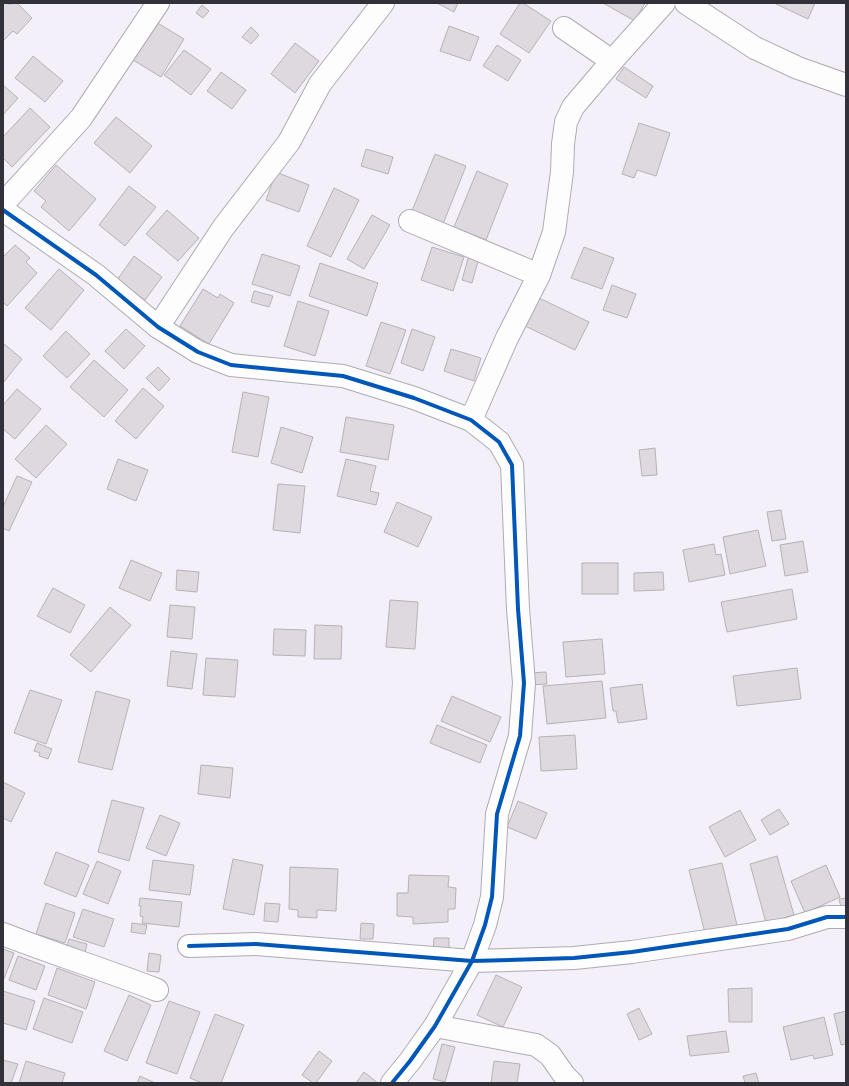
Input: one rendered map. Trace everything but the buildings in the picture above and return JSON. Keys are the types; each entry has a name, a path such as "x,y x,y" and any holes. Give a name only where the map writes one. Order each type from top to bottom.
{"street":[{"path":"3,204 81,118 158,3"},
{"path":"158,327 223,228 289,142 320,84 383,3"},
{"path":"470,420 508,338 540,275 554,232 562,172 563,144 566,122 573,107 664,3"},
{"path":"686,3 755,48 798,68 846,85"},
{"path":"564,28 612,61"},
{"path":"3,210 96,275 158,327 198,352 232,365 343,376 414,398 470,420 499,442 512,465 518,601 524,683 520,736 497,814 492,897 485,925 472,961 434,1026 410,1061 392,1083"},
{"path":"410,221 540,275"},
{"path":"189,946 256,944 472,961 574,958 632,952 788,929 827,917 846,917"},
{"path":"3,934 40,949 118,974 157,990"},
{"path":"434,1026 536,1045 550,1055 564,1075 572,1083"}],"cycle path":[{"path":"3,210 96,275 158,327 198,352 231,365 343,376 414,398 471,420 499,442 512,465 518,609 524,683 520,736 497,814 492,897 485,925 472,961 435,1026 392,1083"},
{"path":"189,946 256,944 472,961 574,958 632,952 788,929 827,917 846,917"}]}
